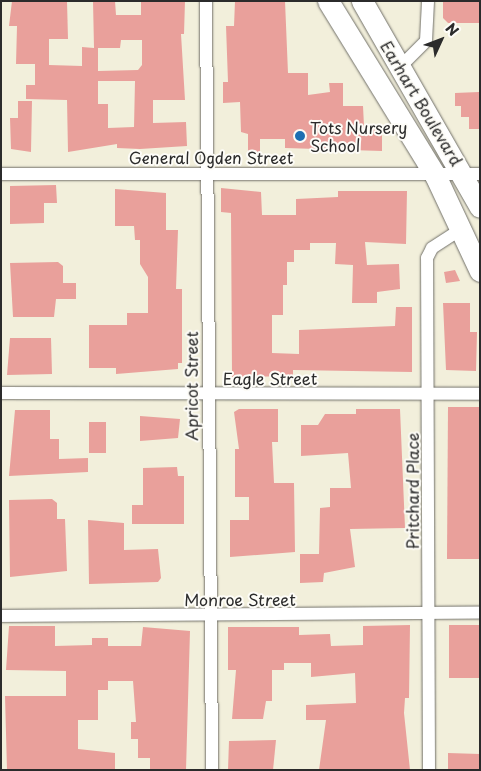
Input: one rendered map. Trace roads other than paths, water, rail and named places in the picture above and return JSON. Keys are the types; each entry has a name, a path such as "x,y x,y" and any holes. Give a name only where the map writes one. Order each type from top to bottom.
{"main road":[{"name":"Earhart Boulevard","path":"328,1 434,175 480,271"},
{"name":"Earhart Boulevard","path":"362,1 400,66 472,175 480,207"}],"street":[{"name":"Apricot Street","path":"206,1 209,615 212,770"},
{"path":"400,66 426,42 428,1"},
{"name":"General Ogden Street","path":"1,174 472,175"},
{"name":"Pritchard Place","path":"429,770 426,258 432,248 461,229"},
{"name":"Eagle Street","path":"1,393 208,395 480,394"},
{"name":"Monroe Street","path":"1,616 480,614"}],"place":[{"name":"Tots Nursery School","path":"300,136"}]}
